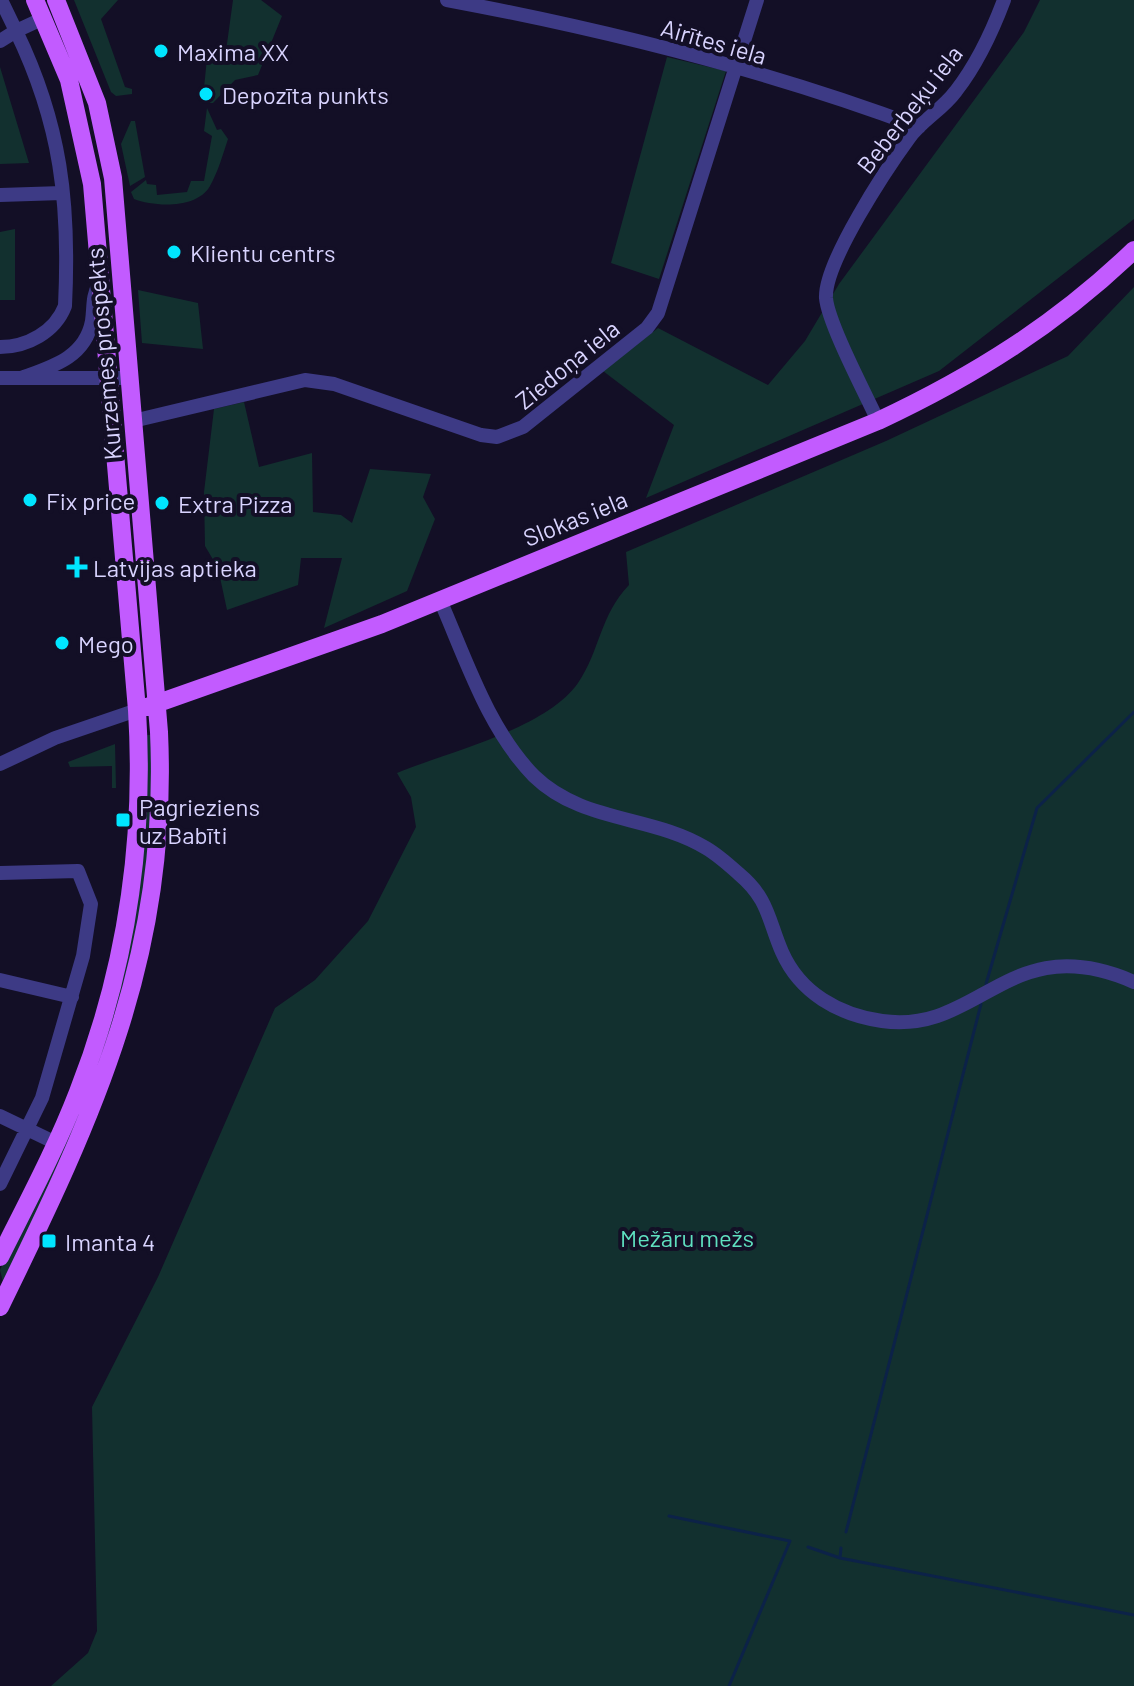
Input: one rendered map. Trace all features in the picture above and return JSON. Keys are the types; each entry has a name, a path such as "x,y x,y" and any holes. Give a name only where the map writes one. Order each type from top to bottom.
{"main road":[{"name":"Kurzemes prospekts","path":"0,1257 56,1143 95,1046 124,932 138,821 137,710 92,184 69,80 35,0"},
{"name":"Kurzemes prospekts","path":"0,1307 90,1116 129,1005 143,940 156,843 160,758 114,189 104,128 78,48 56,0"},
{"name":"Slokas iela","path":"137,710 440,600 878,421 954,385 1029,339 1134,250"}],"street":[{"path":"0,347 22,346 33,340 61,317 65,306 60,156 50,111 1,0"},
{"name":"Airītes iela","path":"447,0 571,23 735,68 919,127"},
{"name":"Ziedoņa iela","path":"133,421 305,380 334,384 481,435 497,437 523,427 647,328 658,313 757,0"},
{"name":"Beberbeķu iela","path":"878,421 828,307 828,286 858,213 919,127 944,107 959,87 981,51 1004,0"},
{"path":"0,41 44,18"},
{"path":"0,195 62,193"},
{"path":"21,378 65,361 78,350 91,327 92,302 100,283"},
{"path":"0,378 129,378"},
{"path":"440,600 492,714 517,757 536,778 572,804 667,832 704,847 721,858 748,882 767,906 783,954 808,991 846,1013 883,1022 916,1022 945,1013 1011,977 1045,967 1075,964 1111,972 1134,982"},
{"name":"Slokas iela","path":"0,764 55,738 137,710"},
{"path":"0,873 78,871 91,904 83,956 42,1098 0,1184"},
{"path":"0,980 72,997"},
{"path":"0,1116 56,1143"}],"green space":[{"path":"74,0 118,0 101,19 125,87 132,89 132,94 116,96 111,92"},
{"path":"233,0 261,0 282,16 258,75 235,80 213,103 201,103 207,101 209,89 204,88 207,58 226,51"},
{"path":"1040,0 1134,0 1134,219 939,371 646,498 674,425 603,371 658,328 768,385 805,341 839,284 1024,32"},
{"path":"667,57 726,71 659,279 611,263"},
{"path":"0,67 29,163 0,164"},
{"path":"207,108 217,130 221,129 228,139 210,186 196,199 175,204 153,204 134,199 131,192 146,180 147,184 156,185 157,195 187,192 191,181 204,181 212,136 204,131"},
{"path":"131,121 135,121 145,177 130,186 121,144"},
{"path":"15,229 15,300 0,300 0,232"},
{"name":"Mežāru mežs","path":"1134,287 1134,1686 51,1686 88,1653 97,1631 92,1407 158,1277 275,1008 315,980 368,921 416,827 411,797 397,773 520,726 563,699 585,671 612,608 629,585 626,552 886,441 1068,356"},
{"path":"138,290 198,303 203,349 142,343"},
{"path":"244,402 259,467 312,453 313,512 341,515 352,523 370,469 431,474 423,497 435,519 407,591 324,628 342,558 301,558 298,585 227,610 218,568 205,546 204,492 214,409"},
{"path":"144,735 152,735 152,815 139,930 90,1099 3,1282 0,1270 97,1056"},
{"path":"115,744 116,788 112,788 112,766 70,767 68,762"}],"waterway":[{"path":"986,984 1037,808 1134,712"},
{"path":"846,1532 981,1004"},
{"path":"669,1516 790,1541 729,1686"},
{"path":"808,1547 840,1558 1134,1615"},
{"path":"840,1558 841,1548"}],"place":[{"name":"Maxima XX","path":"161,51"},
{"name":"Depozīta punkts","path":"206,94"},
{"name":"Klientu centrs","path":"174,252"},
{"name":"Fix price","path":"30,500"},
{"name":"Extra Pizza","path":"162,503"},
{"name":"Latvijas aptieka","path":"77,567"},
{"name":"Mego","path":"62,643"},
{"name":"Pagrieziens uz Babīti","path":"123,820"},
{"name":"Imanta 4","path":"49,1241"}]}
